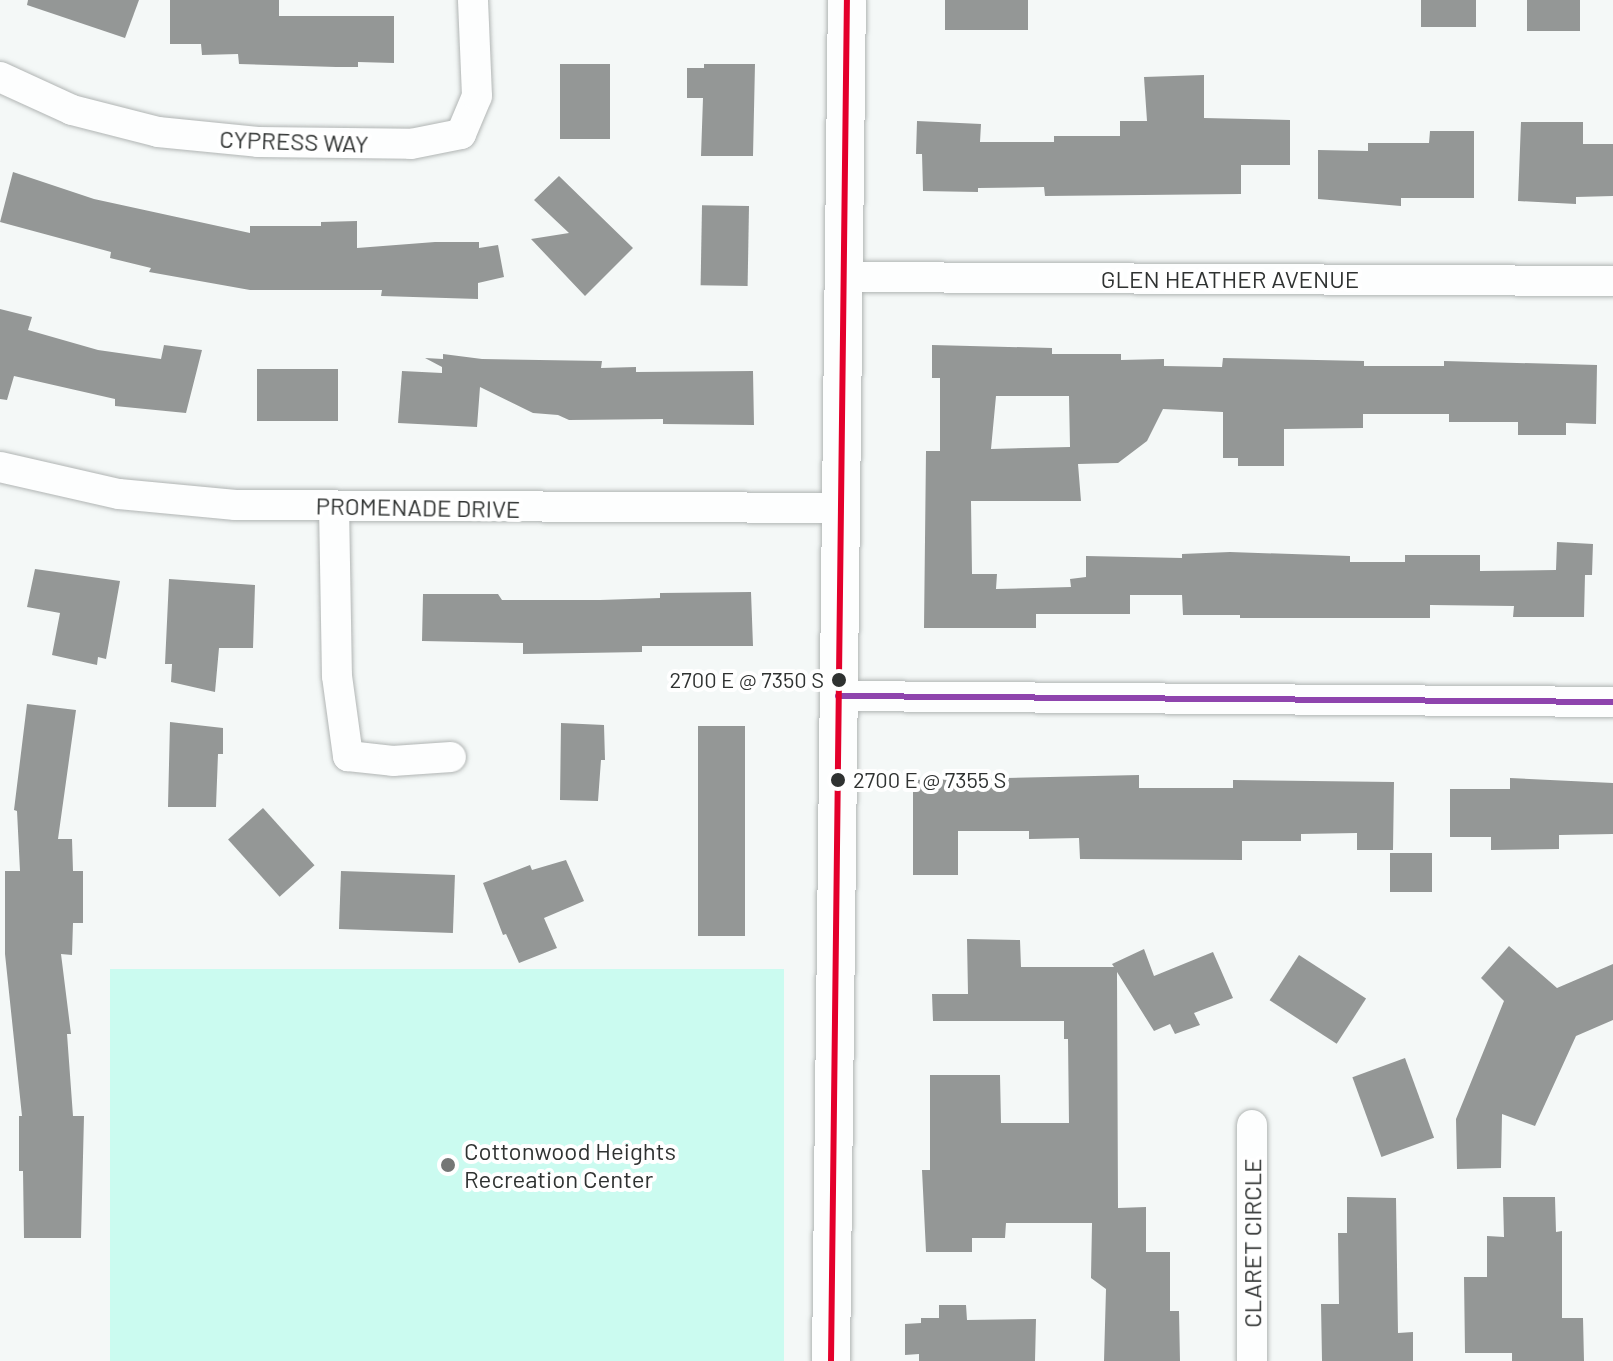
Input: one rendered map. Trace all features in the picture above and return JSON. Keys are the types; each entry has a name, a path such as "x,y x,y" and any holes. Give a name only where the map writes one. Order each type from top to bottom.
{"street":[{"name":"CYPRESS WAY","path":"0,77 72,110 158,132 258,142 411,144 461,134 477,96 473,0"},
{"path":"831,1361 847,0"},
{"name":"GLEN HEATHER AVENUE","path":"846,277 1613,281"},
{"name":"PROMENADE DRIVE","path":"0,467 77,486 178,502 334,506 840,508"},
{"path":"334,506 337,676 348,756 393,761 451,757"},
{"path":"838,696 1613,702"},
{"name":"CLARET CIRCLE","path":"1252,1125 1252,1361"}],"green space":[{"name":"Cottonwood Heights Recreation Center","path":"110,969 784,969 784,1361 110,1361"}],"building":[{"path":"28,0 139,0 125,38 27,5"},
{"path":"170,0 279,0 279,16 394,16 394,63 358,62 358,67 239,64 238,54 202,55 201,44 170,44"},
{"path":"945,0 1028,0 1028,30 945,30"},
{"path":"1421,0 1476,0 1476,27 1421,27"},
{"path":"1527,0 1580,0 1580,31 1527,31"},
{"path":"560,64 610,64 610,139 560,139"},
{"path":"704,64 755,64 753,156 701,156 703,98 687,98 687,68 704,68"},
{"path":"1204,75 1204,118 1290,120 1290,165 1241,165 1241,194 1045,196 1044,187 978,188 978,192 923,191 922,154 916,154 917,121 981,124 980,142 1054,142 1054,136 1120,136 1120,121 1147,121 1144,77"},
{"path":"1521,122 1583,122 1583,144 1613,144 1613,196 1576,197 1576,204 1518,201"},
{"path":"1430,131 1474,131 1474,198 1401,198 1401,206 1318,199 1318,150 1368,151 1368,143 1429,143"},
{"path":"13,172 94,199 250,233 250,226 321,226 321,222 357,221 357,248 435,242 479,242 479,248 498,245 504,277 478,283 478,299 381,296 382,290 250,290 149,272 151,268 110,258 111,252 0,222"},
{"path":"559,176 633,248 585,296 531,239 569,233 534,200"},
{"path":"702,205 749,206 748,286 701,285"},
{"path":"0,309 32,317 28,330 98,350 161,359 164,345 202,350 186,413 115,406 115,399 14,376 7,400 0,399"},
{"path":"932,345 1052,348 1052,354 1121,354 1121,360 1164,359 1164,366 1222,367 1223,358 1364,361 1364,366 1444,366 1444,361 1597,365 1596,424 1566,423 1566,435 1518,435 1518,422 1449,422 1449,414 1363,414 1363,428 1284,429 1284,466 1238,466 1238,458 1223,458 1223,412 1163,409 1147,441 1118,463 1078,464 1081,501 971,501 972,574 997,574 996,589 1071,587 1070,579 1086,577 1086,556 1182,558 1182,554 1230,552 1350,556 1350,562 1405,562 1405,555 1480,555 1480,571 1556,570 1557,542 1593,544 1592,575 1585,575 1584,617 1513,617 1514,606 1430,605 1430,618 1240,618 1240,615 1183,615 1182,595 1130,595 1130,614 1036,614 1036,628 924,628 926,451 940,451 940,378 932,378","holes":["996,396 1069,396 1070,447 991,449"]},
{"path":"443,354 482,359 602,361 601,368 636,367 636,372 753,371 754,425 663,424 663,419 569,420 558,415 533,413 480,387 477,427 398,423 402,371 442,373 442,367 425,358 443,359"},
{"path":"257,369 338,369 338,421 257,421"},
{"path":"35,569 120,581 106,659 98,657 97,665 52,655 60,613 27,607"},
{"path":"169,579 255,585 253,648 219,648 215,692 171,682 172,664 165,664"},
{"path":"751,592 753,646 642,646 642,652 523,654 523,643 422,641 423,594 498,594 502,600 600,600 660,598 660,593"},
{"path":"27,704 76,710 58,839 72,839 73,871 83,871 83,923 73,923 72,955 61,954 71,1034 67,1034 73,1116 84,1116 81,1238 24,1238 23,1171 19,1171 19,1116 22,1116 5,954 5,871 20,871 17,811 14,810"},
{"path":"170,722 223,728 223,754 218,754 216,807 168,807"},
{"path":"561,723 604,725 605,760 601,760 598,801 560,800"},
{"path":"698,726 745,726 745,936 698,936"},
{"path":"1139,775 1139,788 1233,788 1233,780 1394,782 1393,850 1357,850 1357,833 1301,834 1301,841 1242,841 1242,860 1080,859 1079,838 1029,839 1029,831 958,831 958,875 913,875 913,780"},
{"path":"1510,778 1613,783 1613,834 1559,835 1559,849 1491,850 1491,837 1450,837 1450,789 1510,789"},
{"path":"263,808 315,865 280,897 228,839"},
{"path":"1390,853 1432,853 1432,892 1390,892"},
{"path":"566,860 584,901 544,918 557,948 519,963 506,934 503,935 483,883 530,865 532,870"},
{"path":"341,871 455,875 453,933 339,929"},
{"path":"967,939 1020,940 1021,967 1114,967 1112,964 1144,949 1154,976 1213,952 1233,998 1194,1013 1200,1025 1175,1034 1170,1024 1154,1031 1117,972 1118,1208 1146,1207 1146,1252 1170,1252 1170,1311 1179,1311 1180,1361 1104,1361 1106,1289 1091,1278 1092,1223 1006,1223 1005,1238 972,1238 972,1252 926,1252 922,1170 930,1170 930,1075 1000,1075 1001,1123 1069,1123 1068,1039 1064,1039 1064,1021 933,1021 932,994 968,994"},
{"path":"1509,946 1557,988 1613,964 1613,1020 1576,1036 1535,1126 1502,1114 1501,1168 1457,1169 1456,1119 1504,1001 1481,978"},
{"path":"1299,955 1366,999 1337,1044 1270,1000"},
{"path":"1405,1058 1434,1138 1381,1157 1352,1077"},
{"path":"1347,1197 1396,1198 1398,1333 1413,1332 1413,1361 1322,1361 1321,1304 1339,1304 1338,1233 1347,1233"},
{"path":"1503,1197 1555,1197 1556,1232 1562,1231 1562,1318 1583,1318 1584,1361 1512,1361 1512,1353 1465,1353 1464,1277 1487,1277 1487,1236 1504,1237"},
{"path":"939,1305 966,1305 967,1320 1036,1319 1035,1361 919,1361 919,1354 905,1355 905,1324 921,1323 921,1318 939,1318"}],"transit line":[{"path":"831,1361 847,0"},
{"path":"838,696 1613,702"}],"place":[{"name":"2700 E @ 7350 S","path":"839,680"},
{"name":"2700 E @ 7355 S","path":"838,780"},
{"name":"Cottonwood Heights Recreation Center","path":"448,1165"}]}
